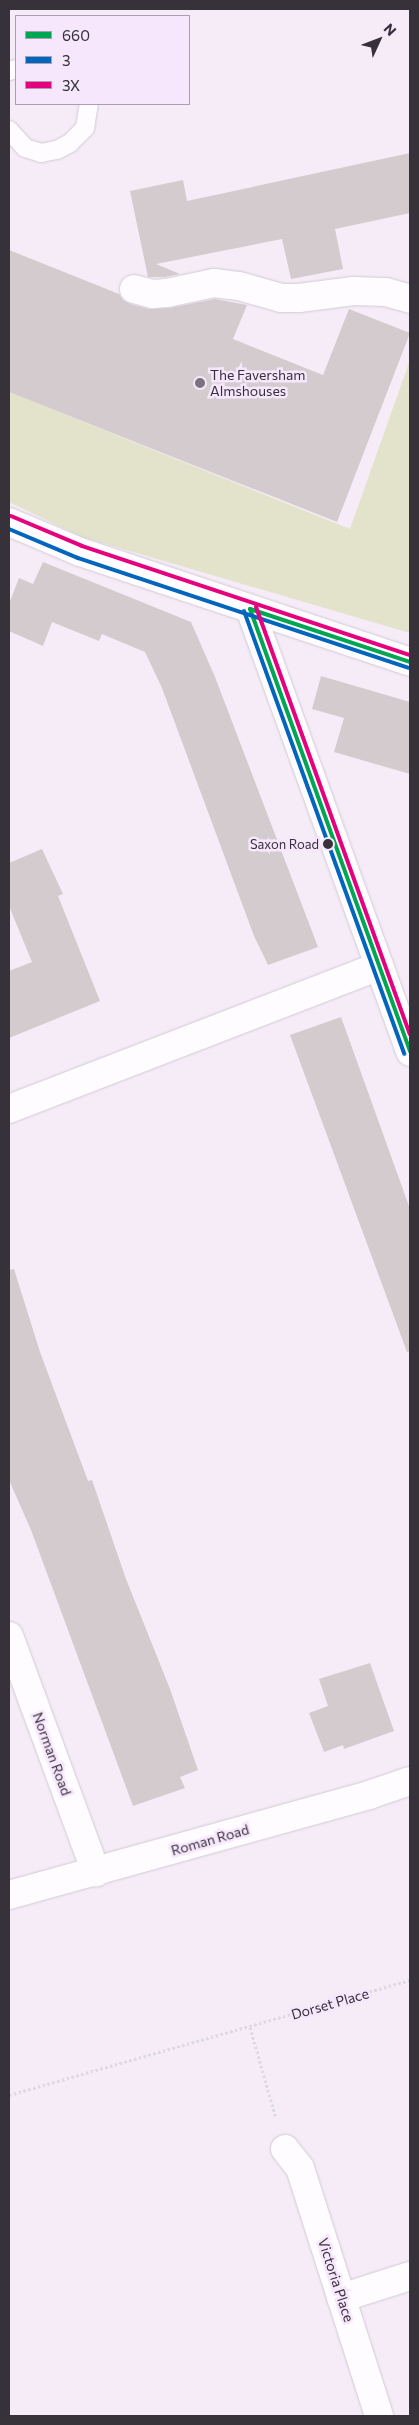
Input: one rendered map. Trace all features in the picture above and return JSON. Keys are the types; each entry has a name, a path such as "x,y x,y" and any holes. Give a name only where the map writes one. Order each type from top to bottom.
{"street":[{"path":"134,289 153,294 167,293 214,282 239,286 281,298 299,298 354,291 386,292 410,299"},
{"path":"9,522 80,552 410,662"},
{"path":"250,609 410,1052"},
{"path":"9,1108 379,966"},
{"name":"Norman Road","path":"9,1636 96,1872"},
{"name":"Roman Road","path":"9,1895 369,1795 410,1781"},
{"name":"Victoria Place","path":"285,2149 300,2168 380,2416"},
{"path":"341,2298 410,2276"}],"lane":[{"path":"9,130 25,148 41,153 57,150 70,143 85,128 89,105"}],"path":[{"name":"Dorset Place","path":"9,2095 410,1980"},
{"path":"250,2027 285,2149"}],"green space":[{"path":"410,360 410,633 82,537 9,502 9,392 350,529"}],"building":[{"path":"410,153 410,213 335,229 343,269 291,279 282,239 156,264 180,274 165,277 148,277 130,191 183,180 187,201"},
{"name":"The Faversham Almshouses","path":"9,250 119,294 123,300 130,304 149,309 170,308 215,299 247,305 233,339 323,375 349,309 410,333 337,522 9,392"},
{"path":"43,562 191,622 215,677 318,947 268,965 254,936 162,688 145,652 102,634 99,641 52,622 43,646 9,631 9,604 19,578 33,584"},
{"path":"321,676 410,702 410,774 334,752 344,718 312,709"},
{"path":"42,849 63,894 58,896 100,1001 9,1038 9,971 32,962 9,906 9,863"},
{"path":"341,1017 410,1209 410,1351 407,1352 290,1035"},
{"path":"14,1269 40,1352 88,1481 92,1480 126,1579 170,1689 198,1770 180,1777 185,1788 133,1806 31,1530 9,1480 9,1270"},
{"path":"370,1663 394,1731 344,1749 343,1745 324,1752 309,1713 328,1706 319,1679"}],"transit line":[{"name":"3X","path":"11,516 82,546 410,655"},
{"name":"3","path":"9,529 78,558 408,668"},
{"name":"3X","path":"256,607 410,1034"},
{"name":"660","path":"250,609 410,1052"},
{"name":"660","path":"250,609 410,662"},
{"name":"3","path":"244,611 404,1054"}],"place":[{"name":"The Faversham Almshouses","path":"200,383"},
{"name":"Saxon Road","path":"328,844"}]}
